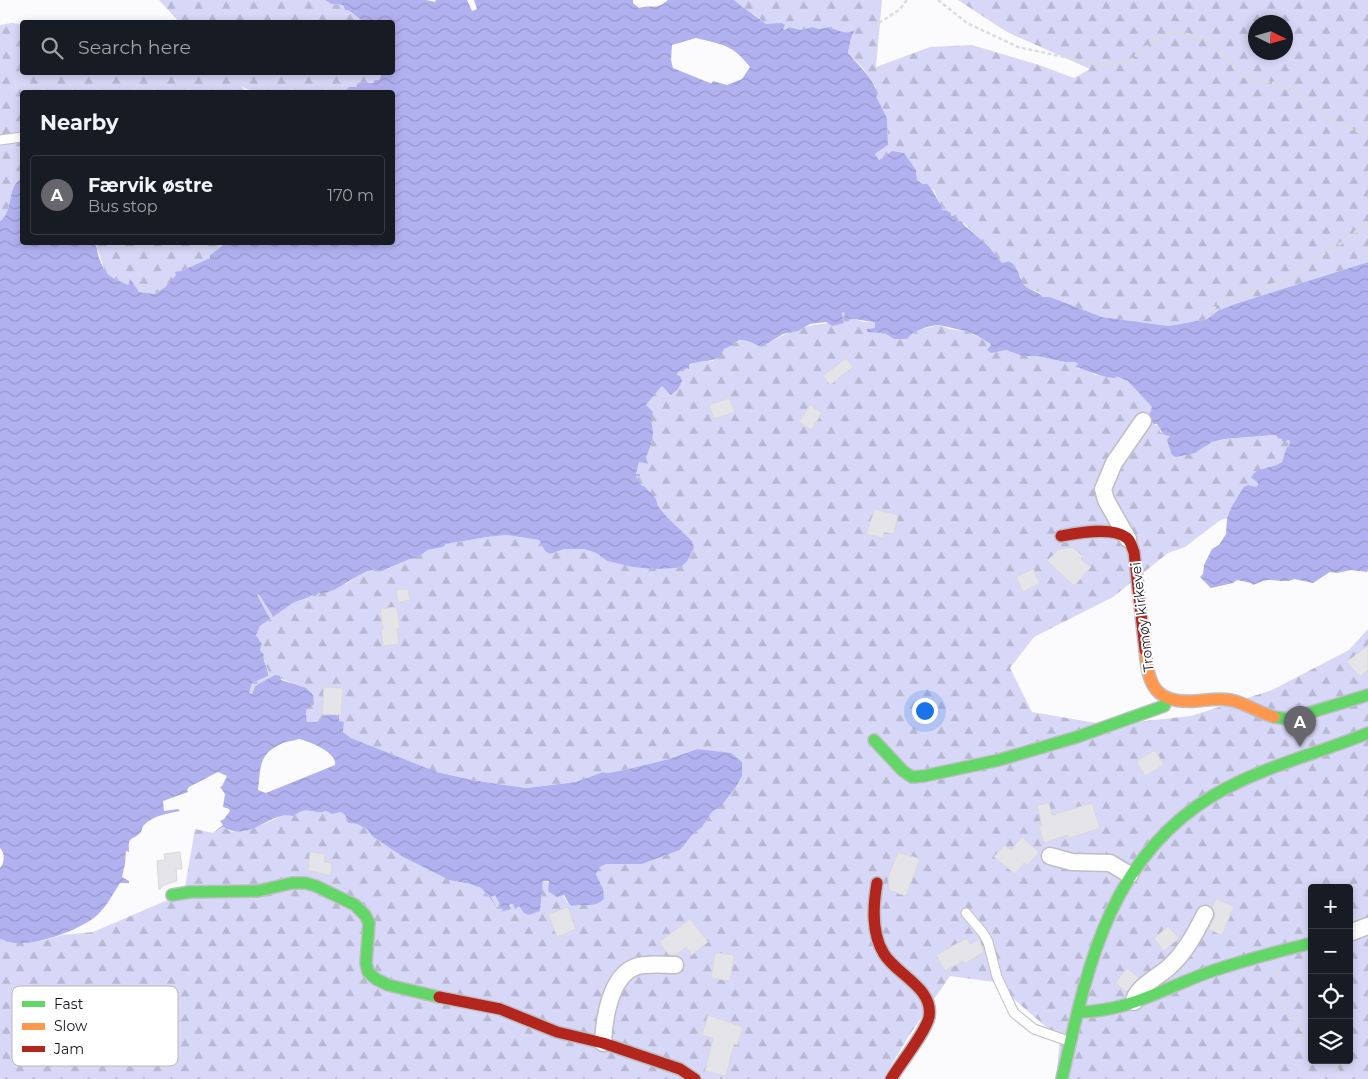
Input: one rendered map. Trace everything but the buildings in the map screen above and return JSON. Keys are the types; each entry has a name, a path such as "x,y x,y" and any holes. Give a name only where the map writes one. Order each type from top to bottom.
{"street":[{"path":"1128,539 1106,500 1103,489 1114,464 1143,421"},
{"path":"1061,536 1077,533 1108,532 1128,539"},
{"name":"Tromøy kirkevei","path":"1128,539 1134,552 1147,672 1152,684 1167,699"},
{"path":"874,740 912,777 924,776 999,760 1077,737 1164,706 1167,699 1178,702 1208,699 1230,700 1240,702 1269,717 1289,719 1368,695"},
{"path":"1062,1079 1097,942 1117,898 1144,856 1170,827 1213,796 1248,778 1368,733"},
{"path":"1050,856 1072,862 1110,864 1130,876"},
{"path":"172,895 190,892 258,890 292,882 316,886 355,905 365,914 369,923 366,963 368,972 376,979 403,989 500,1009 557,1032 603,1043 680,1069 695,1079"},
{"path":"877,883 873,901 875,928 883,952 890,963 922,991 930,1014 925,1029 891,1079"},
{"path":"1134,1002 1137,992 1169,967 1187,948 1205,914"},
{"path":"1353,932 1368,926"},
{"path":"1078,1012 1111,1010 1211,972 1308,944"},
{"path":"603,1043 607,1005 618,982 627,971 637,966 674,965"}],"lane":[{"path":"0,140 20,137"},
{"path":"966,913 988,942 997,977 1014,1014 1034,1029 1071,1042"}],"path":[{"path":"868,30 899,10 907,0"},
{"path":"938,0 967,23 1018,47 1102,65 1130,61 1148,45 1173,32 1185,33 1211,43 1228,58 1238,73 1251,81 1271,82 1300,94 1332,122 1368,135"},
{"path":"1208,314 1220,302 1280,282 1315,258 1337,246 1368,222"},
{"path":"1276,952 1279,966 1275,983 1278,1001 1298,1024 1308,1041"},
{"path":"1334,1064 1341,1079"}],"green space":[{"path":"159,0 325,0 331,4 343,5 345,10 348,10 361,20 177,20"},
{"path":"734,0 882,0 876,67 930,47 972,45 1039,65 1074,78 1090,69 1007,32 958,0 1368,0 1368,262 1238,303 1219,310 1207,319 1169,326 1102,317 1050,297 1043,297 1039,292 1022,284 1020,275 1002,263 964,223 955,222 942,211 943,208 934,190 917,180 916,170 892,151 879,160 875,154 888,145 887,118 876,96 876,87 862,67 848,53 851,38 855,31 845,33 829,27 819,29 812,27 801,30 789,27 785,30 766,24 755,15 746,12"},
{"path":"20,24 20,75 381,75 379,80 368,84 365,82 348,90 250,90 241,86 244,90 20,90 20,180 14,187 7,211 0,221 0,25"},
{"path":"96,245 223,245 210,255 210,258 181,271 155,294 139,292 129,280 128,286 106,274"},
{"path":"844,312 850,318 864,322 875,322 875,328 894,339 909,336 918,330 939,325 949,329 966,331 991,343 999,351 1006,350 1022,356 1037,356 1065,362 1075,362 1078,364 1076,368 1088,370 1095,375 1116,376 1128,380 1152,407 1154,424 1159,426 1160,432 1171,436 1195,453 1212,442 1224,439 1277,435 1282,439 1289,440 1290,443 1282,462 1273,468 1264,468 1258,486 1232,506 1227,518 1219,521 1185,547 1168,553 1113,597 1034,637 1010,668 1032,712 1108,725 1191,716 1272,690 1349,650 1368,629 1368,1079 1056,1079 1060,1039 994,982 950,976 908,1037 883,1079 0,1079 0,939 15,943 42,941 62,935 93,932 184,893 195,829 213,833 223,827 232,832 264,824 282,816 294,816 307,810 326,811 332,814 341,812 345,815 348,823 357,824 367,829 372,836 403,857 449,880 481,888 498,911 491,896 495,894 504,911 513,904 516,908 519,905 524,913 540,910 543,881 558,889 568,904 603,889 596,874 600,867 606,864 642,864 680,850 736,787 742,776 742,762 697,749 669,759 620,771 603,772 576,782 526,788 472,780 437,772 351,738 343,732 344,722 307,722 306,710 291,683 275,676 255,686 252,694 248,693 252,683 268,676 264,655 260,650 262,644 256,635 260,626 270,619 256,595 259,593 272,616 291,603 306,599 312,595 331,591 346,584 358,575 372,570 388,569 416,558 428,550 443,547 446,544 507,535 539,540 545,551 550,554 565,549 584,549 596,553 607,561 655,569 692,541 667,517 658,506 656,499 642,487 636,476 639,476 636,474 639,462 647,464 646,457 652,438 650,418 646,405 662,386 676,376 678,372 696,362 713,361 718,354 736,342 744,340 762,347 801,328 844,323 842,313"}],"water":[{"path":"325,0 426,0 435,2 436,0 467,0 472,11 477,9 474,0 633,0 633,3 639,8 657,6 668,0 734,0 766,24 782,23 785,25 783,29 785,30 789,27 801,30 812,27 819,29 829,27 845,32 855,30 848,53 876,88 878,94 876,96 887,118 888,145 875,154 879,160 892,151 904,153 916,170 917,180 930,187 943,208 942,210 951,213 951,216 957,219 956,222 961,221 988,246 1002,263 1012,263 1025,286 1043,297 1050,297 1102,317 1169,326 1207,319 1219,310 1238,303 1368,262 1367,572 1351,570 1337,573 1330,572 1313,583 1294,579 1285,581 1267,580 1253,585 1237,580 1233,583 1211,588 1200,577 1203,574 1204,565 1212,549 1219,545 1226,534 1227,518 1232,506 1244,487 1248,485 1258,486 1258,483 1251,477 1254,474 1282,462 1290,443 1289,440 1282,441 1276,435 1224,439 1212,442 1195,453 1176,457 1172,455 1167,440 1170,436 1163,434 1157,424 1148,419 1152,407 1128,381 1116,376 1117,378 1106,377 1075,367 1078,364 1075,362 1065,362 1037,356 1022,356 1006,350 991,353 987,350 991,345 990,343 978,336 940,325 920,329 907,339 894,339 884,333 867,332 867,329 875,328 875,322 846,320 844,312 842,313 844,323 832,326 826,322 810,324 798,331 783,334 762,347 745,340 740,340 724,349 717,358 694,363 689,365 689,369 678,372 677,375 680,376 682,381 678,389 671,395 662,386 646,405 653,412 651,420 653,436 646,457 648,464 639,462 636,474 640,474 640,476 636,476 642,486 656,499 658,506 667,517 692,541 694,548 682,566 655,569 633,567 607,561 596,553 584,549 565,549 550,554 545,551 539,540 507,535 446,544 443,547 428,550 416,558 382,571 367,571 334,590 319,593 315,596 312,595 295,602 273,617 259,594 257,595 270,619 260,626 256,635 262,644 260,650 264,655 268,676 252,683 249,693 252,694 255,686 275,675 280,676 281,680 306,688 313,695 314,704 306,710 307,722 322,720 323,716 327,715 339,715 339,721 344,722 343,732 351,738 437,772 472,780 526,788 576,782 603,772 620,771 669,759 697,749 731,753 742,762 742,776 722,805 712,812 702,827 693,834 680,850 642,864 606,864 600,867 596,874 603,889 604,898 593,905 572,906 564,895 557,897 548,891 549,881 543,881 540,911 529,915 524,913 519,906 515,909 513,904 509,905 511,909 500,912 503,910 495,895 491,897 499,912 481,888 449,880 403,857 372,836 367,829 357,824 348,823 345,815 341,812 332,814 326,811 307,810 294,816 274,818 246,831 231,830 223,827 213,833 223,825 220,821 230,811 223,807 225,794 220,787 227,776 218,772 189,787 188,792 163,801 164,811 178,809 180,811 151,819 143,826 140,833 130,841 129,852 126,851 122,877 129,881 129,883 120,883 99,914 68,932 35,942 11,943 0,939 0,868 4,858 0,848 0,221 7,211 14,187 20,180 20,245 95,245 102,265 110,276 128,285 130,279 139,292 155,294 165,287 176,275 175,272 210,258 210,255 223,245 395,245 395,90 346,90 349,87 356,87 357,84 373,83 375,80 379,80 381,75 395,75 395,20 361,20 348,10 345,10 343,5 331,4","holes":["696,38 726,46 744,59 750,67 742,79 727,85 713,81 710,83 673,68 671,60 672,45","299,739 328,752 335,761 335,765 266,793 258,790 262,762 269,752 283,743"]}],"traffic: fast":[{"path":"1274,717 1289,719 1368,695"},
{"path":"874,740 903,771 912,777 924,776 999,760 1077,737 1164,706 1167,699"},
{"path":"1062,1079 1081,997 1093,957 1108,919 1126,884 1149,850 1178,821 1214,795 1232,785 1251,776 1368,733"},
{"path":"172,895 190,892 258,891 292,883 305,883 316,886 355,905 365,915 369,923 366,963 368,972 376,979 388,985 439,997"},
{"path":"1078,1012 1097,1011 1131,1003 1212,971 1308,944"}],"traffic: slow":[{"path":"1145,650 1148,673 1156,690 1163,695 1182,701 1230,700 1242,703 1274,717"}],"traffic: jam":[{"path":"1061,536 1104,531 1121,534 1128,539 1134,552 1145,650"},
{"path":"877,883 874,919 880,946 890,962 920,990 926,998 929,1007 929,1017 923,1031 891,1079"},
{"path":"439,997 500,1009 557,1032 603,1043 680,1069 695,1079"}],"place":[{"name":"Færvik østre","path":"1300,747"}]}
